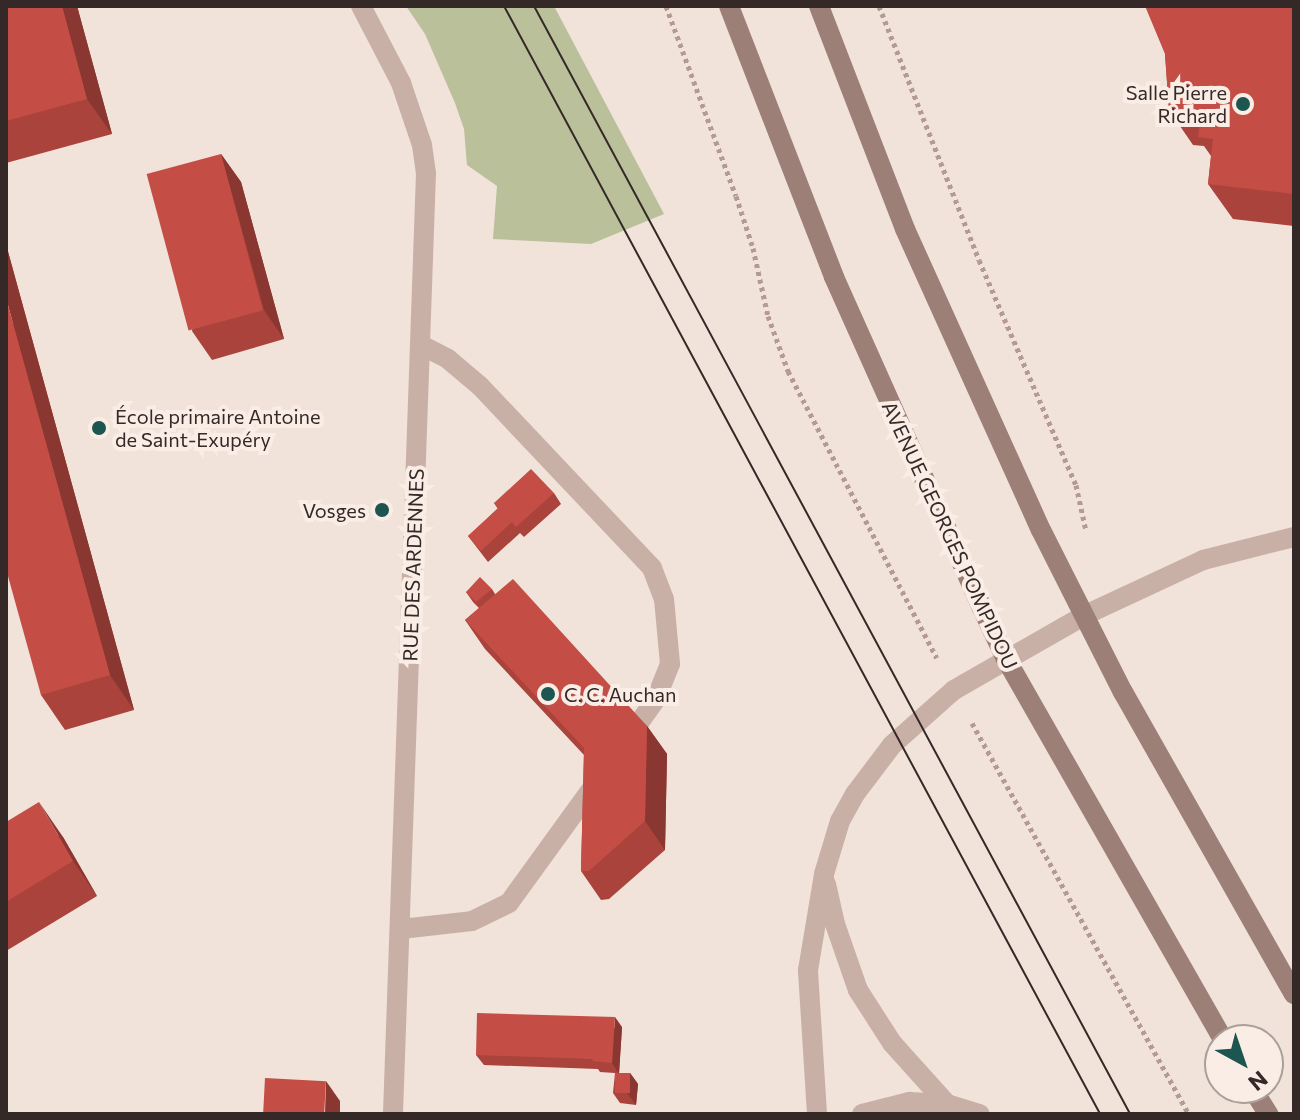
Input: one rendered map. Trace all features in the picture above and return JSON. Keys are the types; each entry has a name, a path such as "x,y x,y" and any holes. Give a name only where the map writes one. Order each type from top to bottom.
{"main road":[{"name":"AVENUE GEORGES POMPIDOU","path":"729,6 851,319 934,507 1006,659 1214,1024"},
{"path":"819,6 905,229 968,374 1083,616 1294,994"}],"street":[{"name":"RUE DES ARDENNES","path":"353,6 371,27"},
{"name":"RUE DES ARDENNES","path":"361,6 401,83 422,145 426,173 393,1114"},
{"path":"401,929 472,921 509,903 656,699 670,664 664,599 652,568 480,386 448,359 421,345"},
{"path":"817,1114 808,970 824,874 840,821 872,769 914,723 954,690 1083,616 1203,560 1294,537"},
{"path":"824,874 835,924 858,990 892,1043 947,1104"},
{"path":"862,1114 909,1102 947,1104 980,1114"}],"path":[{"path":"666,6 736,196 753,248 768,316 788,371 954,690 1189,1114"},
{"path":"879,6 979,260 1076,485 1085,516 1087,545"}],"green space":[{"path":"406,6 554,6 664,214 591,244 493,239 497,186 467,165 464,129 455,103 425,34"}],"building":[{"path":"6,6 62,6 87,99 6,121"},
{"name":"Salle Pierre Richard","path":"1145,6 1294,6 1294,194 1208,184 1213,139 1198,137 1201,114 1169,110 1165,54"},
{"path":"221,154 263,310 189,330 147,174"},
{"path":"6,298 110,675 41,695 6,569"},
{"path":"531,469 554,493 516,527 512,522 481,551 468,536 498,508 494,503"},
{"path":"480,577 492,589 476,602 466,592"},
{"path":"513,579 647,726 645,821 589,871 581,871 584,748 465,620"},
{"path":"39,802 73,861 6,902 6,822"},
{"path":"477,1013 615,1017 612,1063 593,1059 476,1055"},
{"path":"615,1073 630,1073 630,1093 615,1093"},
{"path":"265,1078 326,1081 324,1114 263,1114"}],"tram line":[{"path":"504,6 1100,1114"},
{"path":"534,6 1130,1114"}],"place":[{"name":"Salle Pierre Richard","path":"1243,104"},
{"name":"École primaire Antoine de Saint-Exupéry","path":"99,428"},
{"name":"Vosges","path":"382,510"},
{"name":"C. C. Auchan","path":"548,694"}]}
